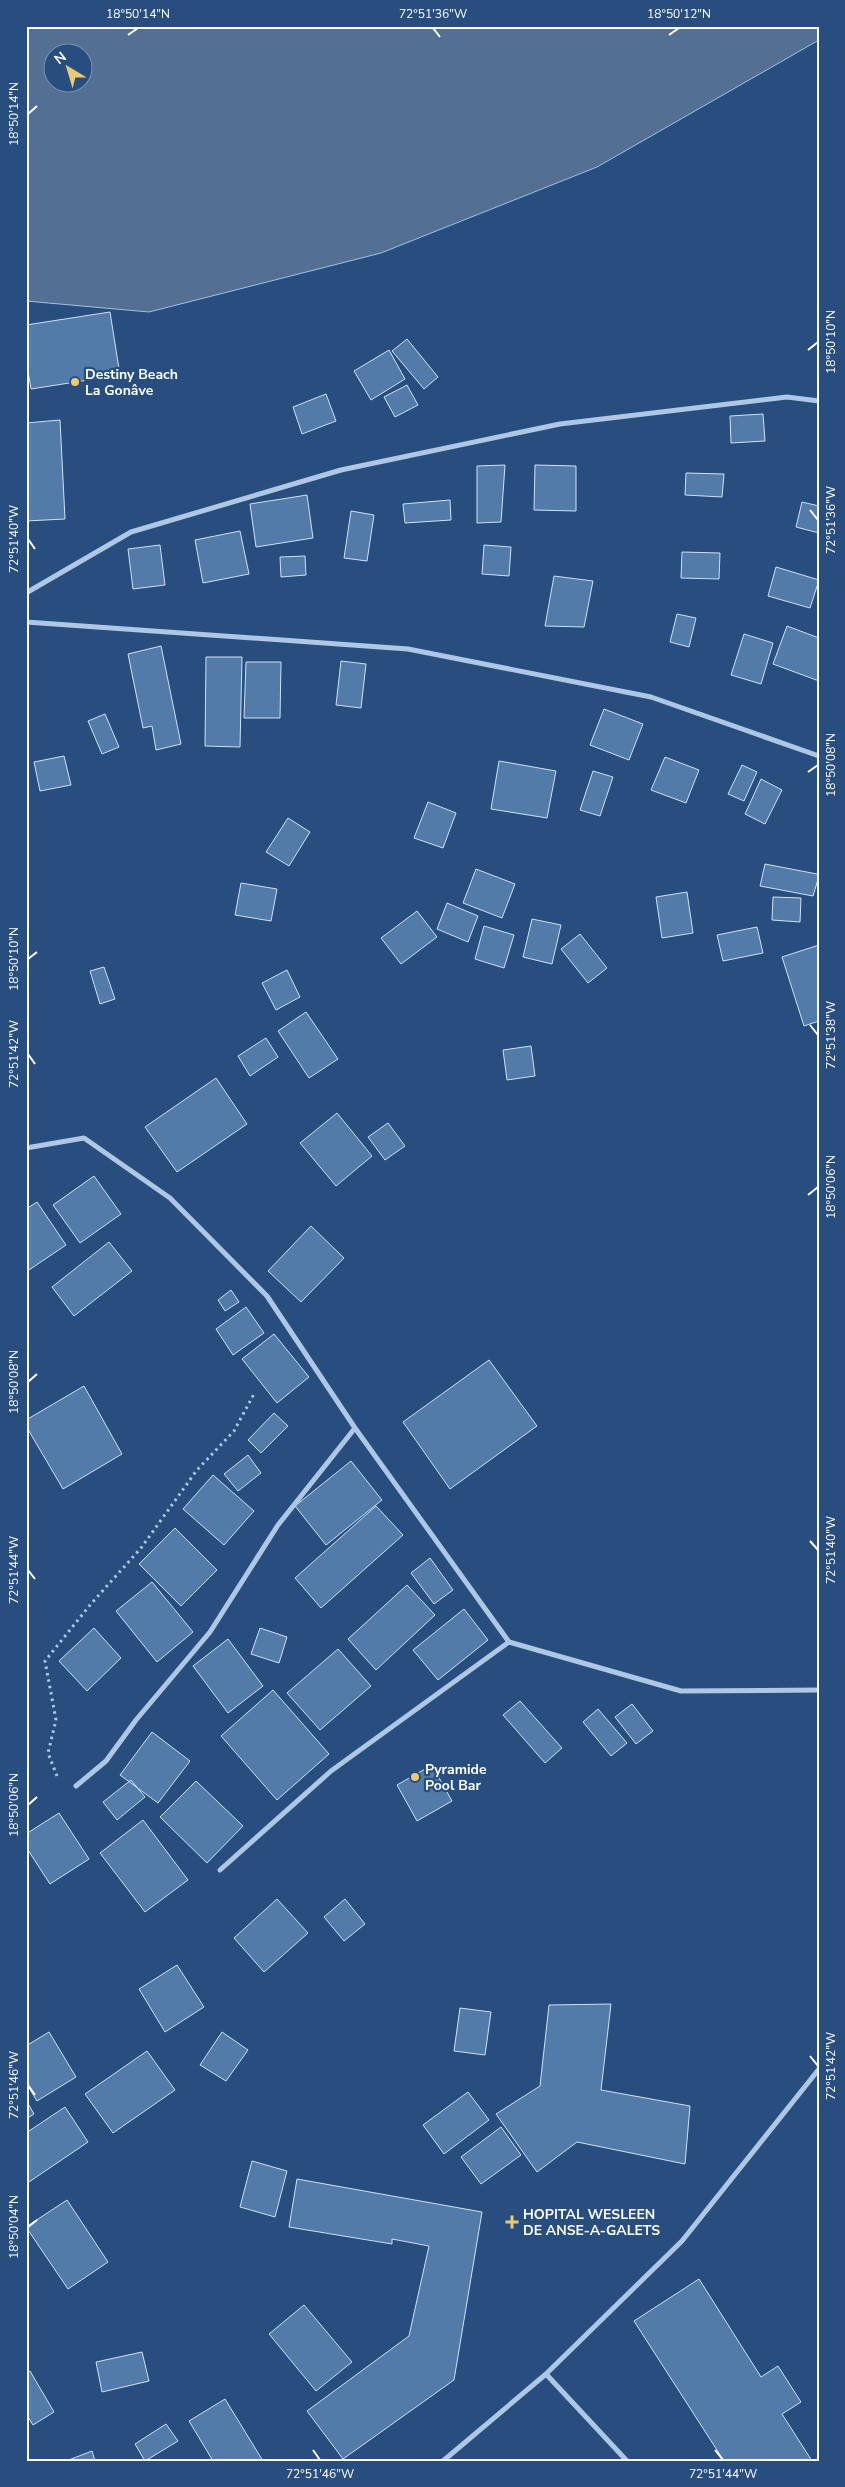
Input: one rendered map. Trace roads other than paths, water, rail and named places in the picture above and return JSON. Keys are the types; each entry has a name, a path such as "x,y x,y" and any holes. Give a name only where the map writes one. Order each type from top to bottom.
{"street":[{"path":"26,592 131,532 341,470 560,424 787,397 819,401"},
{"path":"26,622 408,648 651,697 819,756"},
{"path":"26,1148 84,1138 170,1198 268,1296 356,1428 509,1642 681,1691 819,1690"},
{"path":"76,1786 106,1761 136,1720 210,1632 278,1525 356,1428"},
{"path":"220,1870 331,1770 509,1642"},
{"path":"443,2461 546,2374 682,2241 819,2069"},
{"path":"546,2374 627,2461"}],"water":[{"path":"26,26 819,26 819,40 597,167 381,253 149,312 26,301"}],"place":[{"name":"Destiny Beach La Gonâve","path":"75,382"},
{"name":"Pyramide Pool Bar","path":"415,1777"},
{"name":"HOPITAL WESLEEN DE ANSE-A-GALETS","path":"512,2222"}]}
